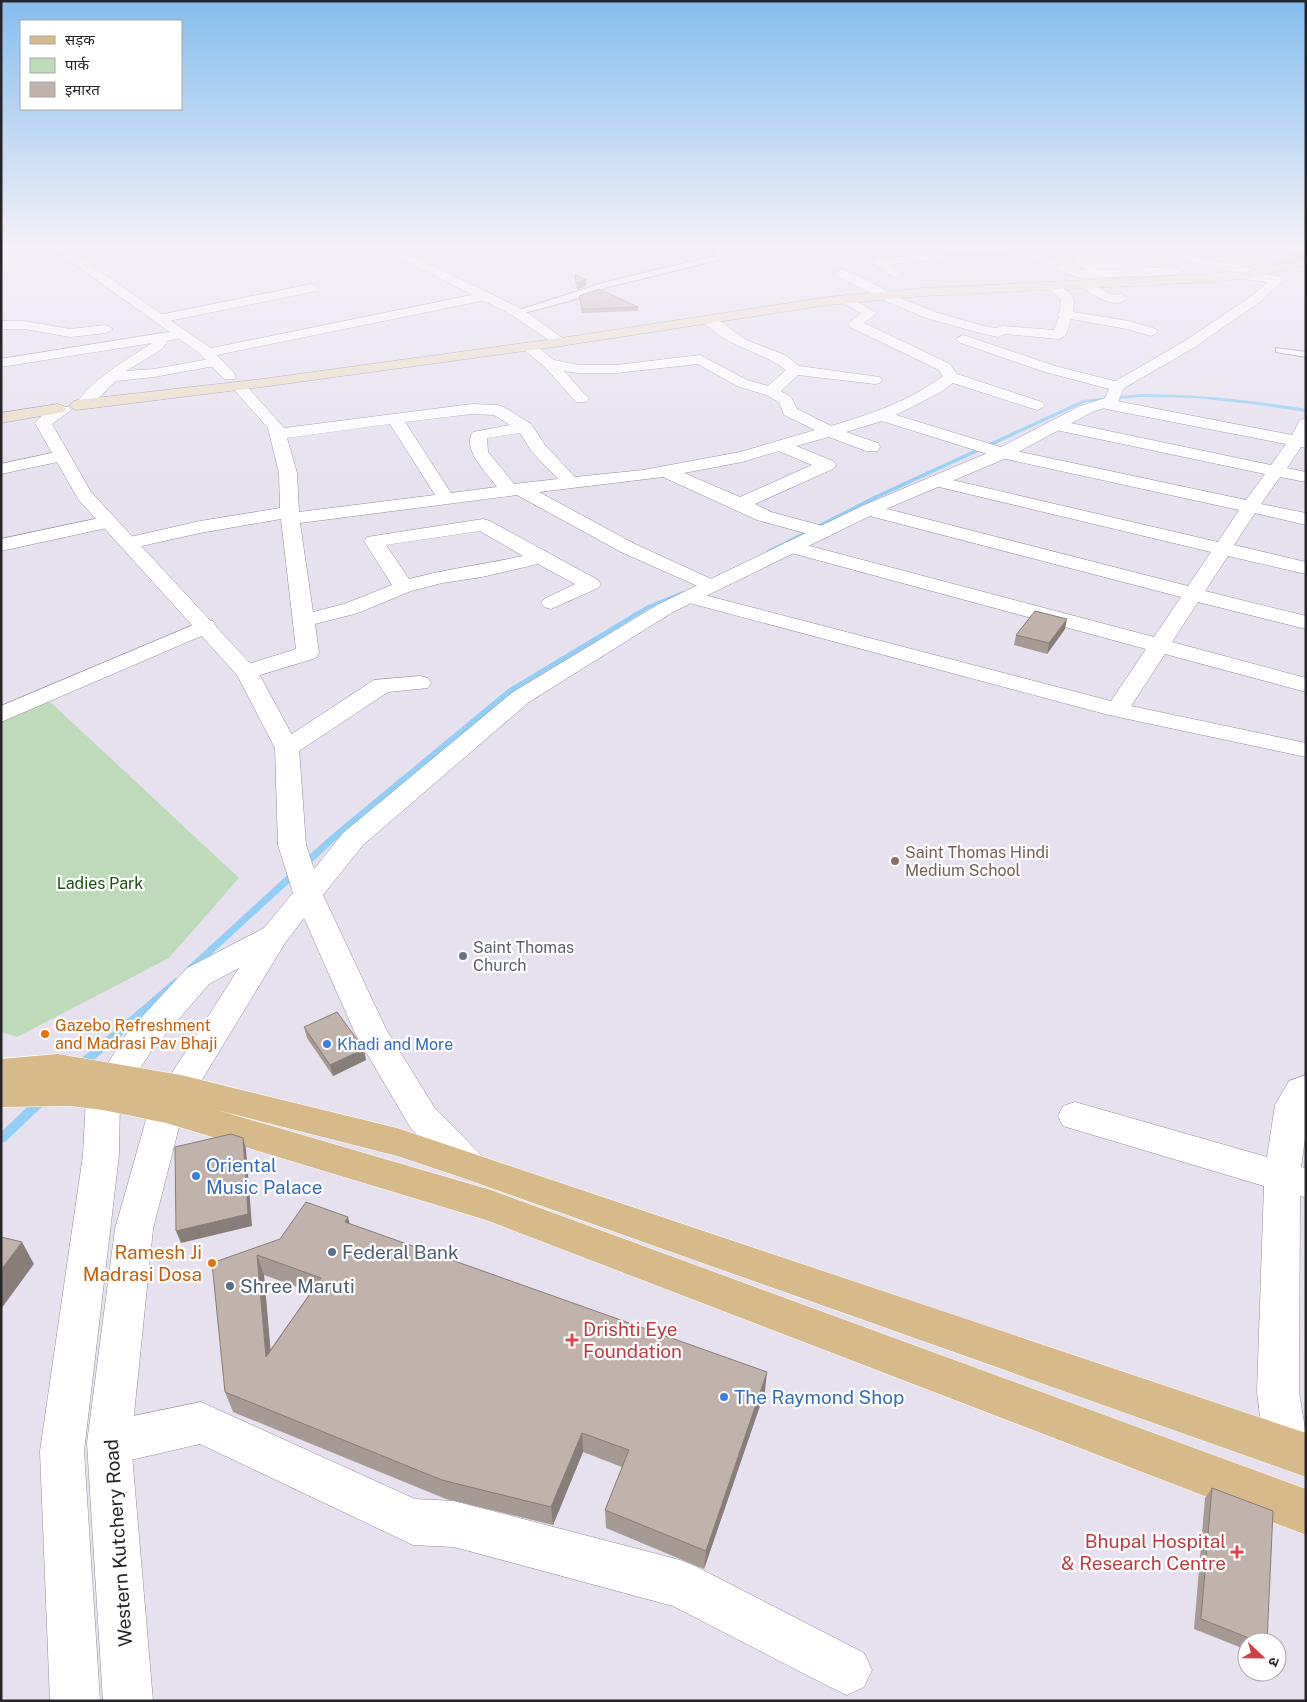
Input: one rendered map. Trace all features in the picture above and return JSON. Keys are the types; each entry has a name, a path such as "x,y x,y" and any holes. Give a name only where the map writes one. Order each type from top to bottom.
{"main road":[{"path":"1,418 234,381 561,342 673,324"},
{"path":"1,412 68,407"},
{"path":"6,1085 87,1082 397,1142 1296,1452"},
{"path":"174,1098 491,1206 1306,1512"}],"street":[{"path":"167,324 211,358 276,427 288,473 290,515 308,653 247,672"},
{"path":"111,377 154,373 211,358 360,324"},
{"path":"535,324 561,342"},
{"path":"715,324 741,343 780,358 795,370 875,380"},
{"path":"856,324 945,366 951,377 1037,405"},
{"path":"920,324 1050,369 1112,395 1302,442"},
{"path":"959,324 998,333 1003,330 1076,336"},
{"path":"1059,335 1065,324"},
{"path":"1125,324 1151,332"},
{"path":"1112,395 1219,324"},
{"path":"1,325 24,325 70,333 104,328 122,334 158,338"},
{"path":"1,363 180,334"},
{"path":"158,338 157,346 122,367 111,377 43,423 84,495 247,672 287,748 292,845 308,894 371,1033 422,1117 468,1165"},
{"path":"528,346 550,364 582,399"},
{"path":"550,364 579,369 616,369 700,358 742,383 771,392 786,400 790,412 831,432 872,447"},
{"path":"771,392 795,370"},
{"path":"986,389 1021,375"},
{"path":"128,543 200,527 665,471 742,457 882,416 934,390 951,377"},
{"name":"Western Kutchery Road","path":"128,1701 109,1442 134,1229 174,1098 274,936 353,839 521,697 701,587 868,510 1003,453 1112,395"},
{"path":"278,434 490,408 498,410 525,428 538,448 571,483"},
{"path":"882,416 1003,453 1306,519"},
{"path":"394,419 446,498"},
{"path":"1117,710 1250,507 1276,471 1302,442 1306,422"},
{"path":"1056,425 1306,477"},
{"path":"525,428 479,435 480,452 515,489 701,587 1117,710 1306,750"},
{"path":"740,504 827,465 781,446"},
{"path":"1,469 62,456"},
{"path":"665,471 764,516 823,532"},
{"path":"935,481 1306,568"},
{"path":"868,510 1306,623"},
{"path":"1,545 109,522"},
{"path":"404,587 374,541 483,525 591,584 552,603"},
{"path":"791,547 1306,685"},
{"path":"304,620 351,609 404,587 440,577 482,571 541,558"},
{"path":"1,715 205,626"},
{"path":"287,748 382,685 420,683"},
{"path":"75,1701 62,1451 101,1155 87,1082 140,1041 198,976 274,936"},
{"path":"1296,1452 1278,1392 1294,1180 1292,1105 1301,1090 1306,1088"},
{"path":"1075,1116 1294,1180"},
{"path":"109,1442 201,1423 413,1522 454,1524 680,1584 847,1670"}],"lane":[{"path":"1279,350 1306,355"}],"green space":[{"name":"Ladies Park","path":"47,699 239,878 169,958 17,1037 1,1032 1,719"}],"building":[{"path":"1035,611 1067,619 1049,643 1016,635"},
{"path":"337,1012 364,1049 330,1065 304,1027"},
{"path":"231,1134 243,1138 248,1214 176,1231 175,1147"},
{"path":"306,1202 348,1217 345,1222 767,1372 706,1551 605,1510 629,1450 582,1433 551,1507 442,1480 225,1392 212,1263 280,1239","holes":["257,1255 321,1278 266,1357"]},
{"path":"1,1237 22,1242 1,1270"},
{"path":"1212,1488 1273,1511 1267,1632 1237,1633 1201,1619"}],"waterway":[{"path":"769,551 876,497 1085,401 1112,397 1168,395 1251,402 1306,411"},
{"path":"189,970 332,839 511,691 648,607 683,593"},
{"path":"80,1066 176,982"},
{"path":"1,1139 43,1099"}],"place":[{"name":"Saint Thomas Hindi Medium School","path":"895,861"},
{"name":"Saint Thomas Church","path":"463,956"},
{"name":"Gazebo Refreshment and Madrasi Pav Bhaji","path":"45,1034"},
{"name":"Khadi and More","path":"327,1044"},
{"name":"Oriental Music Palace","path":"196,1176"},
{"name":"Federal Bank","path":"332,1252"},
{"name":"Ramesh Ji Madrasi Dosa","path":"212,1263"},
{"name":"Shree Maruti","path":"230,1286"},
{"name":"Drishti Eye Foundation","path":"572,1340"},
{"name":"The Raymond Shop","path":"724,1397"},
{"name":"Bhupal Hospital & Research Centre","path":"1237,1552"}]}
